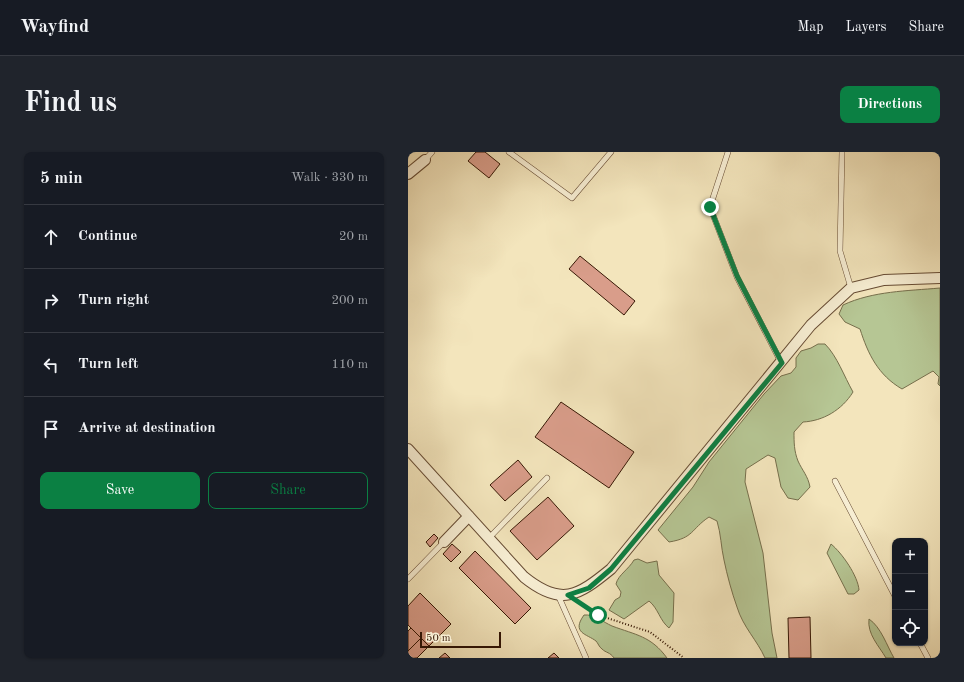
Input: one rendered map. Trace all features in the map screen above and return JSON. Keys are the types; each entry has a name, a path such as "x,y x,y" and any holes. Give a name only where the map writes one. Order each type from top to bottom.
{"street":[{"path":"408,174 429,156"},
{"path":"408,449 524,577 547,592 563,595 589,588 611,569 782,363 811,325 850,288 884,280 940,278"},
{"path":"444,542 469,516"}],"lane":[{"path":"509,152 572,198 611,152"},
{"path":"728,152 710,207 737,276 782,363"},
{"path":"842,152 840,252 850,288"},
{"path":"489,538 547,478"},
{"path":"835,481 892,590"},
{"path":"408,579 444,542"},
{"path":"563,595 586,658"},
{"path":"922,646 928,658"}],"path":[{"path":"563,595 598,615 650,632 684,658"}],"green space":[{"path":"940,288 940,386 938,384 939,377 933,371 902,389 886,377 875,363 870,355 860,329 845,322 839,314 843,305 854,300 890,292"},
{"path":"818,344 825,344 829,349 837,360 853,392 838,409 825,417 803,422 794,432 794,446 797,457 810,487 798,500 788,498 781,487 775,458 768,455 746,469 745,482 763,553 772,633 777,658 765,658 743,621 731,590 717,521 709,517 688,535 669,542 658,530 693,487 709,462 764,394 781,376 791,373 796,367 796,358 801,351"},
{"path":"831,544 844,559 856,578 859,590 854,594 848,594 827,553"},
{"path":"638,559 647,563 657,561 659,575 674,593 673,622 669,628 663,622 655,607 649,601 624,619 609,610 615,600 620,597 621,592 616,584 617,581 634,560"},
{"path":"584,615 595,617 612,626 642,637 655,645 667,658 614,658 601,648 596,641 582,632 579,626"},
{"path":"869,619 877,627 894,658 886,658 877,644 870,630"}],"building":[{"path":"476,152 485,152 500,164 489,178 468,161"},
{"path":"580,256 635,301 624,315 569,269"},
{"path":"561,402 634,452 609,488 535,437"},
{"path":"518,460 532,477 505,501 490,485"},
{"path":"548,497 574,526 537,560 510,531"},
{"path":"434,534 438,538 430,547 426,542"},
{"path":"452,544 461,552 451,562 443,554"},
{"path":"475,551 531,608 515,624 459,568"},
{"path":"420,593 451,624 429,646 408,625 408,606"},
{"path":"810,617 811,658 789,658 788,618"},
{"path":"411,628 421,638 408,651 408,631"},
{"path":"421,638 429,646 417,658 408,658 408,651"},
{"path":"445,653 450,658 439,658"},
{"path":"554,653 559,658 548,658"}],"route":[{"path":"598,615 568,595 589,588 611,569 782,363 737,276 710,207"}]}
